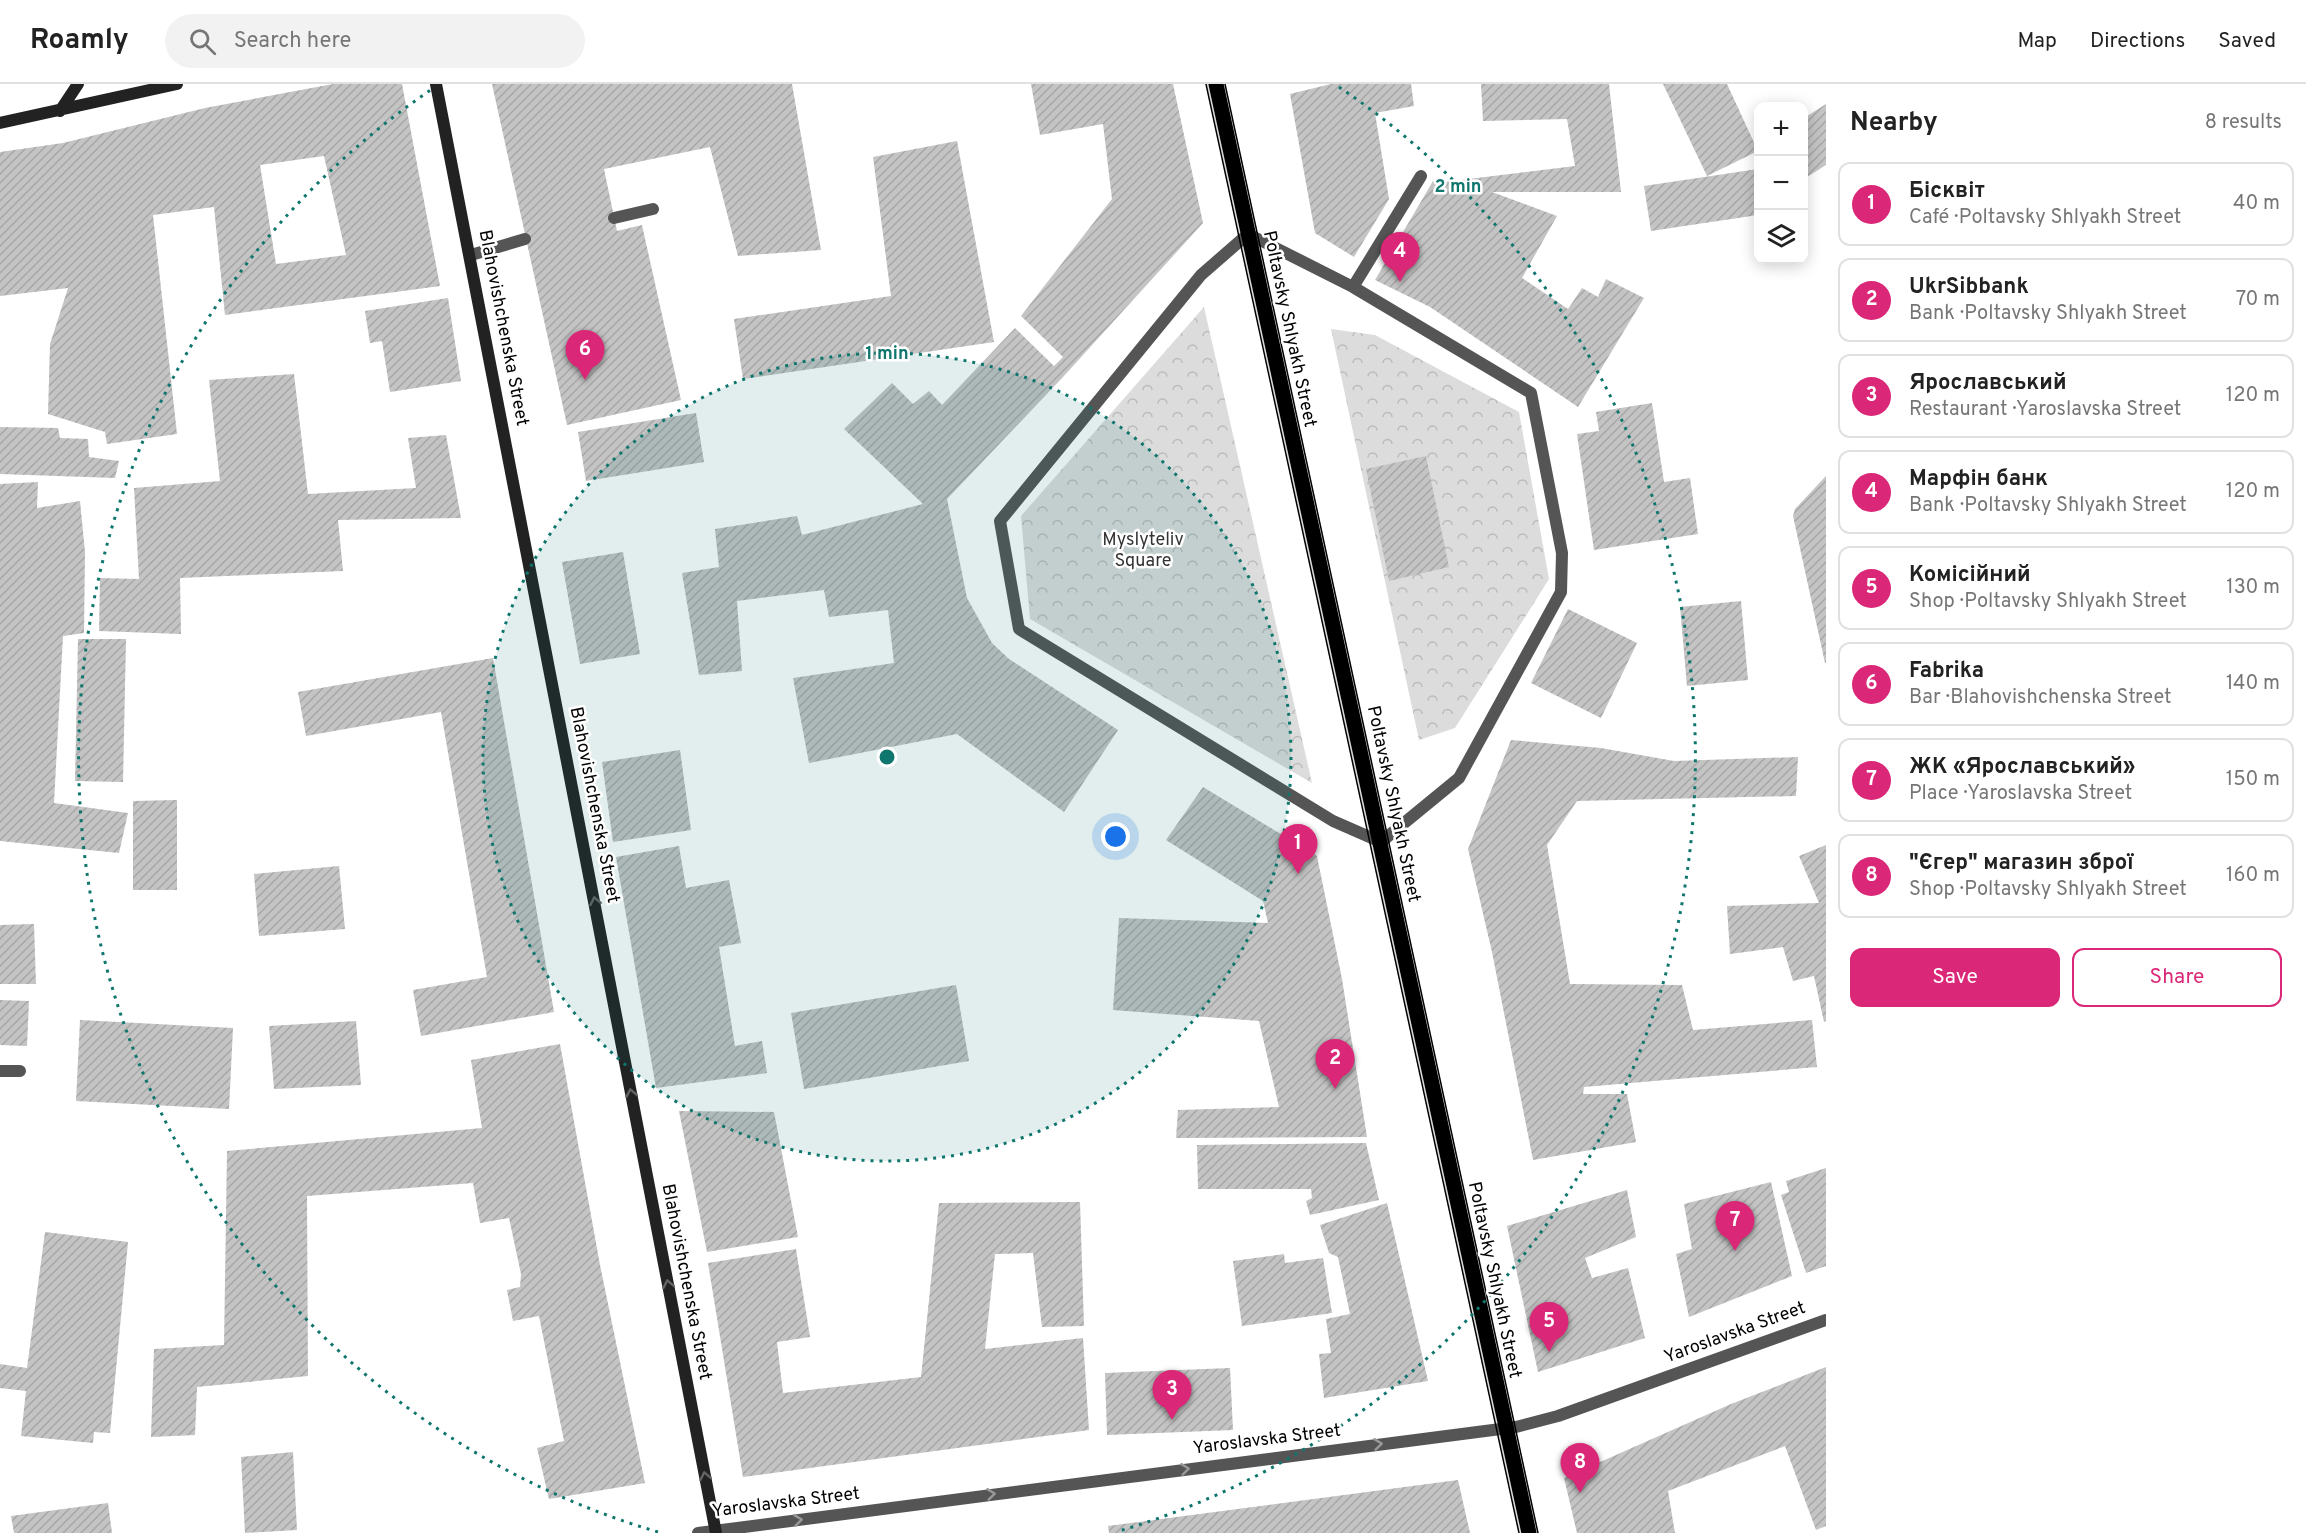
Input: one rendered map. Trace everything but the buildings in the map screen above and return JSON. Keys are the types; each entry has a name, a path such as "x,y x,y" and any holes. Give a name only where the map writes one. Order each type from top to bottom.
{"main road":[{"name":"Poltavsky Shlyakh Street","path":"1216,84 1529,1533"}],"street":[{"path":"60,111 78,84"},
{"path":"0,123 177,84"},
{"name":"Blahovishchenska Street","path":"436,84 471,255 716,1532"},
{"path":"1353,287 1422,176"},
{"path":"614,218 653,209"},
{"path":"1248,234 1353,287 1531,393 1562,553 1561,592 1459,778 1381,842 1333,820 1019,629 1000,521 1201,275 1248,234"},
{"path":"471,255 525,238"},
{"path":"0,1071 20,1071"},
{"name":"Yaroslavska Street","path":"698,1533 1506,1428 1558,1416 1826,1320"}],"green space":[{"name":"Myslyteliv Square","path":"1204,307 1312,783 1030,619 1021,516"},
{"path":"1331,329 1375,335 1519,412 1549,579 1455,728 1419,740"}],"tram line":[{"path":"1206,84 1519,1533"},
{"path":"1225,84 1538,1533"}],"place":[{"name":"Марфін банк","path":"1400,282"},
{"name":"Fabrika","path":"585,380"},
{"name":"Бісквіт","path":"1298,874"},
{"name":"UkrSibbank","path":"1335,1089"},
{"name":"ЖК «Ярославський»","path":"1735,1251"},
{"name":"Комісійний","path":"1549,1352"},
{"name":"Ярославський","path":"1172,1420"},
{"name":"\"Єгер\" магазин зброї","path":"1580,1493"}]}
